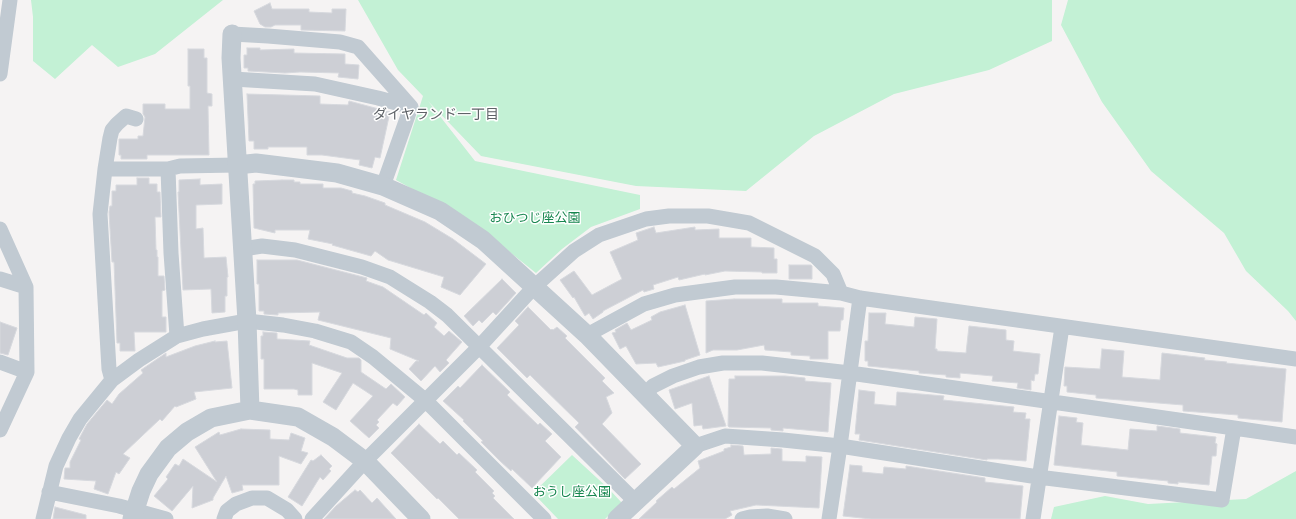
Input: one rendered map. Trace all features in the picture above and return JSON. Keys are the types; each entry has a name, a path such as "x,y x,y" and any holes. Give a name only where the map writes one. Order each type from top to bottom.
{"street":[{"path":"0,74 10,0"},
{"path":"250,410 247,321 237,165 232,34 340,42 358,46 411,107"},
{"path":"233,79 315,84 411,107"},
{"path":"383,186 411,107"},
{"path":"112,380 109,369 100,214 105,169 112,130 126,116 136,119"},
{"path":"105,169 168,169 180,166 237,165 256,163 337,174 383,186 440,210 483,240 587,335 695,446"},
{"path":"168,169 171,260 177,336"},
{"path":"312,519 365,461 479,347 534,288 574,251 599,235 646,219 669,216 708,216 749,223 815,256 833,274 842,293"},
{"path":"0,229 26,287 27,372 0,430"},
{"path":"242,249 262,246 295,250 362,266 390,277 430,302 447,315 636,501"},
{"path":"0,279 26,287"},
{"path":"587,335 644,304 675,295 735,287 776,287 842,293 860,298 1062,327 1296,358"},
{"path":"829,519 860,298"},
{"path":"43,519 56,466 69,438 80,419 112,380 139,360 177,336 203,329 247,321 283,325 315,331 351,342 373,357 425,400 544,519"},
{"path":"1033,519 1038,477 1062,327"},
{"path":"0,362 27,372"},
{"path":"645,394 653,386 673,376 699,367 723,363 762,363 850,373 1296,437"},
{"path":"132,514 149,474 168,448 187,432 211,418 250,410 298,417 333,436 365,461 421,519"},
{"path":"617,519 695,446 726,436 840,446 1038,477 1222,500 1234,428"},
{"path":"49,492 132,514 144,514 166,519"},
{"path":"224,519 227,511 236,504 252,498 267,498 287,510 295,519"},
{"path":"742,519 767,516 785,519"}],"green space":[{"path":"31,0 223,0 155,54 118,67 92,45 55,79 33,61 33,17"},
{"name":"おひつじ座公園","path":"358,0 1052,0 1052,41 989,70 894,94 814,136 746,191 636,186 481,156 428,101 475,161 640,195 640,209 591,227 562,249 536,273 472,222 396,180 423,96 398,70"},
{"path":"1068,0 1296,0 1296,321 1288,311 1246,271 1224,233 1151,171 1102,102 1061,25"},
{"name":"おうし座公園","path":"572,455 622,503 605,519 558,519 533,493"},
{"path":"1296,471 1296,519 1051,519 1054,507 1105,496 1148,504 1246,499"}],"building":[{"path":"270,3 272,9 309,9 309,12 332,13 332,9 346,9 345,31 301,30 301,25 275,25 265,27 260,24 254,11"},
{"path":"247,48 260,48 260,50 294,49 294,53 345,54 345,64 359,65 358,79 338,77 339,73 248,71 248,68 244,68 244,55 247,55"},
{"path":"188,49 204,49 204,58 207,58 207,93 212,94 212,106 208,106 209,155 147,155 147,159 121,159 121,155 119,155 119,139 138,139 138,136 143,136 145,117 143,114 143,104 165,104 165,109 190,109 190,86 188,86"},
{"path":"247,94 320,96 320,104 348,105 349,101 390,112 380,158 375,157 372,168 359,165 360,160 322,155 307,155 307,147 268,147 268,149 254,149 254,141 249,141"},
{"path":"137,178 149,178 149,184 157,184 157,192 160,192 161,217 155,217 156,250 158,257 158,276 164,276 165,290 162,291 162,317 166,317 166,332 134,332 135,351 120,351 120,343 117,343 114,262 112,262 109,212 110,206 112,206 112,191 116,191 116,185 137,185"},
{"path":"200,179 200,185 222,184 222,204 196,205 196,229 203,228 204,258 226,257 228,277 227,296 225,296 225,312 212,313 211,289 183,290 178,192 179,180"},
{"path":"294,180 294,182 300,182 300,184 323,184 323,188 341,188 385,203 385,205 425,222 453,239 486,264 460,295 441,287 444,277 388,260 375,251 371,256 332,245 333,244 308,239 310,230 275,230 275,233 254,228 253,184 255,184 255,181"},
{"path":"654,227 656,233 695,227 695,230 719,229 719,238 751,238 751,247 774,248 774,259 777,259 777,273 725,271 679,280 678,277 653,285 654,289 644,292 643,290 603,311 593,319 589,313 585,316 574,297 573,298 560,280 574,271 592,295 622,279 610,252 638,240 636,233"},
{"path":"257,260 297,260 367,278 366,281 383,287 424,315 426,313 437,323 434,327 444,336 449,331 462,342 446,360 449,363 440,372 435,366 421,381 409,369 416,361 419,361 390,349 391,338 318,320 320,312 278,313 278,315 264,314 264,311 259,311"},
{"path":"789,265 811,265 812,279 789,279"},
{"path":"502,279 516,293 496,315 493,312 482,323 479,320 473,326 464,316"},
{"path":"734,299 782,299 782,303 818,303 818,306 844,308 840,331 828,331 828,359 810,359 810,356 791,355 791,352 765,350 764,345 737,350 713,350 706,353 706,301"},
{"path":"685,305 700,355 685,361 658,367 656,363 636,364 626,346 620,349 612,333 616,332 615,330 627,323 631,330 652,320 651,317 660,312"},
{"path":"528,307 551,330 557,327 567,336 565,338 605,378 602,381 614,393 606,397 612,413 602,424 641,464 625,479 575,427 579,423 530,375 527,378 497,348 519,325 515,321"},
{"path":"869,313 886,313 885,324 914,327 915,317 937,319 935,349 937,349 937,351 966,353 969,326 1006,330 1006,340 1014,341 1013,351 1040,354 1038,374 1035,374 1034,381 1031,380 1031,390 1017,388 1018,383 992,381 993,376 960,373 960,378 946,377 946,375 919,373 919,371 868,366 868,361 865,361 865,341 868,341"},
{"path":"0,322 17,328 8,355 0,353"},
{"path":"263,332 277,333 277,339 310,341 309,345 347,358 359,358 361,360 361,372 386,389 391,384 405,397 397,406 393,403 377,420 379,422 376,425 379,428 369,438 350,421 373,396 353,383 336,410 323,402 342,373 312,363 312,395 298,395 298,390 294,389 264,389 264,359 261,359 261,336 263,336"},
{"path":"215,341 227,341 232,388 194,392 196,399 176,407 175,406 162,421 160,419 123,454 130,458 119,474 116,472 108,494 94,489 96,481 64,479 65,468 70,468 70,462 87,424 107,400 112,404 119,394 143,373 141,370 166,353 166,357 195,346"},
{"path":"1102,349 1124,351 1122,377 1160,380 1162,353 1205,358 1204,360 1227,362 1226,363 1286,369 1282,422 1238,418 1238,415 1183,411 1183,405 1096,398 1096,395 1067,392 1067,386 1064,386 1065,367 1100,369"},
{"path":"482,365 510,392 507,395 538,425 540,423 552,434 545,441 561,457 532,488 512,469 511,471 500,461 481,442 483,441 463,421 464,420 443,401 458,386 460,388"},
{"path":"709,376 726,426 703,429 702,425 694,426 692,403 675,409 669,390"},
{"path":"735,376 785,376 805,378 805,381 831,383 828,432 783,428 783,431 771,430 771,428 729,427 729,379 735,379"},
{"path":"859,390 875,392 874,404 896,406 897,392 944,396 943,400 1014,407 1013,412 1026,413 1025,419 1030,419 1026,461 998,459 987,460 859,440 860,434 855,434"},
{"path":"1059,416 1077,418 1076,422 1083,423 1081,445 1128,450 1130,429 1157,431 1157,426 1180,429 1180,433 1216,437 1216,456 1212,456 1209,485 1178,482 1178,484 1168,483 1168,481 1117,476 1117,472 1054,465"},
{"path":"419,424 440,444 443,441 457,455 459,453 477,470 475,472 494,491 492,493 495,496 493,498 514,519 459,519 391,453"},
{"path":"241,429 270,430 270,439 289,440 291,433 305,438 301,451 308,453 301,464 279,456 279,485 242,485 243,490 232,493 226,476 213,500 192,508 193,486 172,511 154,496 168,479 166,477 175,464 179,466 183,459 217,482 195,447 219,432 220,435"},
{"path":"731,445 743,446 744,455 771,454 771,448 782,449 782,461 806,462 806,456 822,457 819,508 756,505 730,511 732,515 725,519 639,519 672,487 674,489 700,468 698,461 724,451 724,449 731,447"},
{"path":"321,455 332,466 329,469 331,471 323,480 320,477 302,506 288,497 311,460 313,461"},
{"path":"850,465 862,466 862,472 883,474 884,467 906,469 906,466 985,478 985,482 1023,486 1020,519 871,519 843,516"},
{"path":"355,490 358,492 360,490 372,503 377,498 396,519 324,519 336,506"},
{"path":"55,507 86,515 86,519 53,519"}],"district":[{"name":"ダイヤランド一丁目","path":"436,115"}]}
